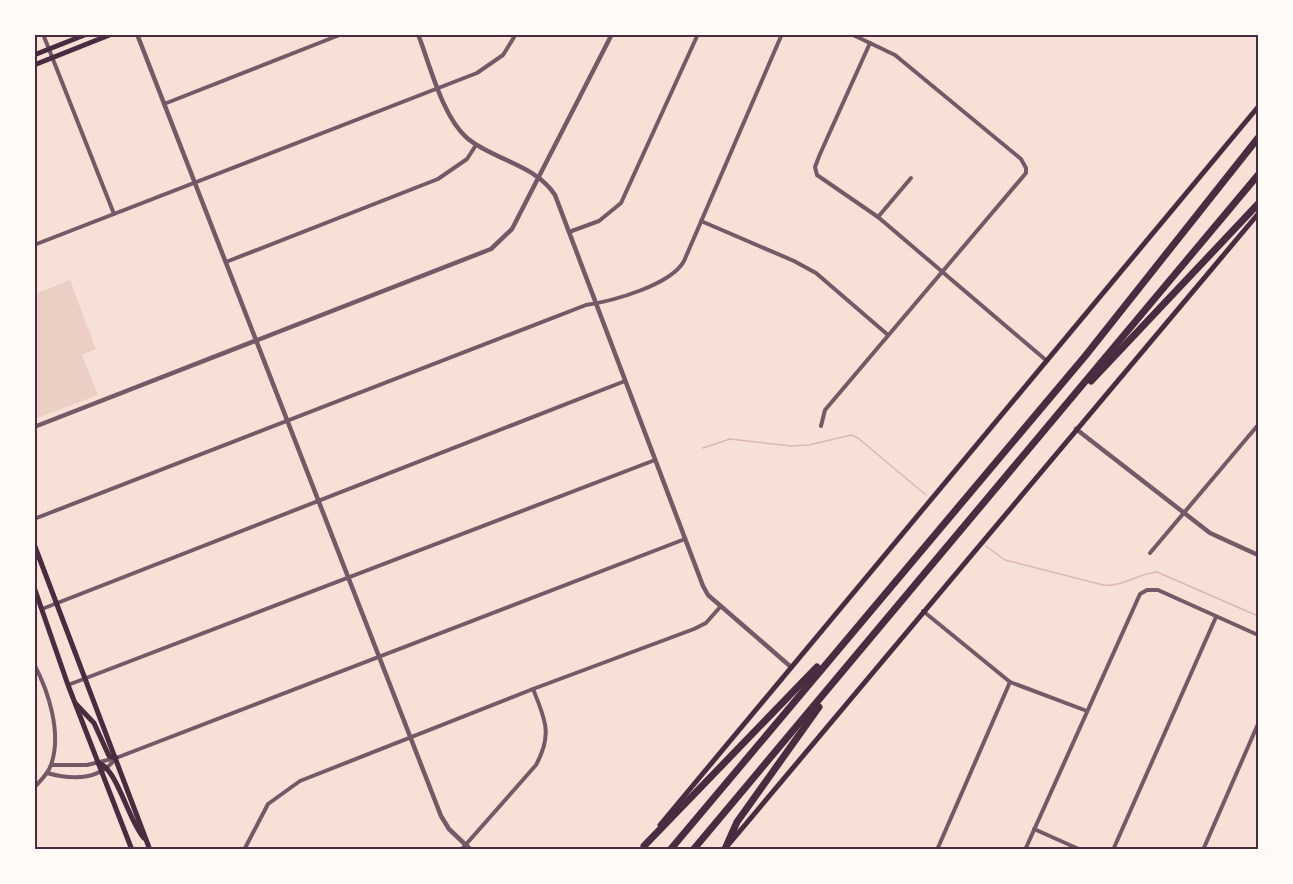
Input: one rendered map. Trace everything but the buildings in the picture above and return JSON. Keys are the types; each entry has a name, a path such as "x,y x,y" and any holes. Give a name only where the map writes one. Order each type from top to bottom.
{"highway":[{"path":"670,849 1086,355 1258,138"},
{"path":"693,849 1258,175"},
{"path":"1061,411 1185,285 1258,204"},
{"path":"642,848 843,642"},
{"path":"725,849 737,822 845,670"}],"main road":[{"path":"34,55 87,34"},
{"path":"34,65 112,34"},
{"path":"642,848 1258,107"},
{"path":"725,849 1258,214"},
{"path":"34,544 150,849"},
{"path":"34,587 68,685 132,849"},
{"path":"75,703 94,723 109,756 116,758"},
{"path":"98,763 108,768 134,826 147,842"}],"street":[{"path":"44,34 114,214"},
{"path":"137,34 441,816 449,830 471,849"},
{"path":"164,104 342,34"},
{"path":"418,34 455,124 476,145 538,178 555,195 703,586 721,606 791,667"},
{"path":"34,245 439,88 490,66 503,55 516,34"},
{"path":"34,427 491,249 512,229 612,34"},
{"path":"569,232 599,220 621,203 698,34"},
{"path":"34,519 287,421 662,281 676,273 684,261 782,34"},
{"path":"821,426 825,410 1026,173 1021,159 894,55 851,34"},
{"path":"870,43 815,167 817,175 823,182 878,217 1047,361"},
{"path":"226,262 438,179 466,159 476,145"},
{"path":"878,217 911,178"},
{"path":"701,221 794,261 816,273 888,335"},
{"path":"42,609 625,381"},
{"path":"1150,553 1258,425"},
{"path":"1076,429 1210,533 1258,555"},
{"path":"68,685 655,460"},
{"path":"51,765 60,767 98,763 116,758 684,539"},
{"path":"1025,849 1140,594 1155,590 1258,635"},
{"path":"244,849 260,815 283,792 300,781 533,689 694,629 706,623 721,606"},
{"path":"923,611 1010,681 1087,711"},
{"path":"1113,849 1216,617"},
{"path":"34,664 42,678 54,728 55,746 51,765 34,788"},
{"path":"937,849 1010,681"},
{"path":"460,849 536,765 542,753 547,740 545,721 533,689"},
{"path":"1203,849 1258,724"},
{"path":"47,773 76,778 102,772 116,758"},
{"path":"1034,829 1081,849"}],"shaded area":[{"path":"70,280 96,349 82,355 98,395 35,419 35,294"}],"waterway":[{"path":"703,448 730,439 791,446 809,445 851,435 858,438 926,495"},
{"path":"986,546 1005,560 1103,585 1117,584 1157,572 1258,616"}]}
